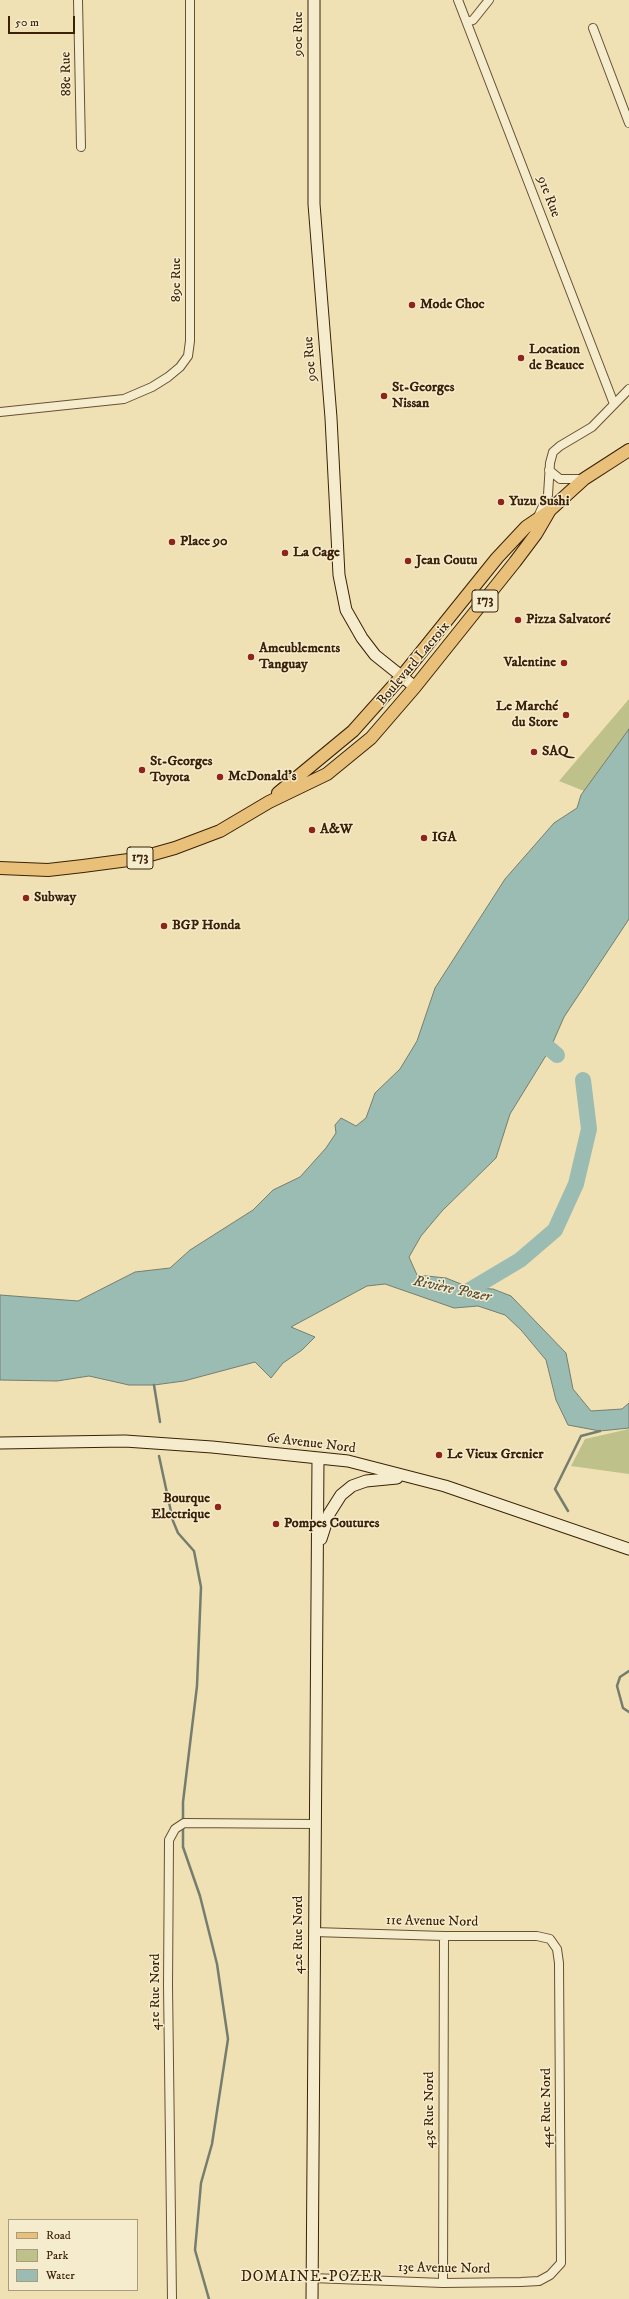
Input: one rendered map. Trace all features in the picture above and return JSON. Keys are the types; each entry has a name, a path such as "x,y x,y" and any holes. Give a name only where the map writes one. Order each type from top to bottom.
{"main road":[{"name":"90e Rue","path":"314,0 314,204 331,418 339,575 346,610 362,638 375,655 415,687"},
{"name":"Boulevard Lacroix","path":"268,802 353,730 402,676 497,558 526,527 550,510 584,479 629,450"},
{"name":"Boulevard Lacroix","path":"0,868 48,870 136,859 175,848 220,831 268,802 327,774 371,738 415,687 519,557 550,510"},
{"name":"6e Avenue Nord","path":"0,1443 125,1441 212,1447 348,1461 445,1486 629,1549"},
{"name":"42e Rue Nord","path":"312,2299 318,1571 314,1458"},
{"name":"42e Rue Nord","path":"318,1571 321,1540 332,1505 341,1495 352,1486 366,1481 383,1478 415,1478"}],"street":[{"name":"88e Rue","path":"78,0 82,147"},
{"name":"89e Rue","path":"0,412 124,399 152,387 168,377 180,367 188,356 190,341 190,0"},
{"name":"91e Rue","path":"458,0 614,404"},
{"path":"467,22 473,20 489,0"},
{"path":"593,28 629,123"},
{"path":"537,519 548,495 549,470 553,452 560,446 592,427 629,389"},
{"path":"549,470 560,479 584,479"},
{"name":"41e Rue Nord","path":"172,2299 168,1985 169,1840 175,1829 184,1823 315,1824"},
{"name":"11e Avenue Nord","path":"314,1932 444,1936 537,1936 550,1939"},
{"name":"43e Rue Nord","path":"443,2283 444,1936"},
{"name":"44e Rue Nord","path":"550,1939 557,1949 559,1963 561,2263 550,2275"},
{"name":"13e Avenue Nord","path":"312,2278 443,2283 539,2281 550,2275"}],"green space":[{"path":"629,699 629,731 584,791 559,781"},
{"path":"629,1429 629,1474 571,1466 585,1439"}],"water":[{"name":"Rivière Pozer","path":"629,729 629,919 564,1017 550,1049 510,1114 496,1158 442,1211 421,1236 409,1257 417,1275 446,1278 471,1288 493,1289 511,1296 566,1353 573,1389 591,1411 622,1409 629,1403 629,1428 600,1431 568,1425 556,1400 546,1360 521,1330 505,1315 478,1306 454,1308 385,1284 367,1286 291,1327 315,1337 302,1350 283,1363 271,1378 255,1362 184,1381 154,1385 129,1385 89,1376 57,1381 0,1380 0,1295 78,1301 135,1272 170,1268 190,1250 253,1210 273,1190 300,1177 326,1148 336,1133 335,1125 341,1118 356,1126 366,1118 375,1093 400,1069 417,1041 435,988 505,879 554,823 577,808 581,795"}],"waterway":[{"path":"550,1049 557,1055"},
{"name":"Rivière Pozer","path":"463,1294 520,1260 555,1230 576,1184 589,1129 583,1080"},
{"path":"154,1385 160,1422"},
{"path":"568,1511 555,1489 581,1436 600,1431"},
{"path":"159,1456 173,1521 178,1533 194,1551 201,1587 197,1686 183,1802 183,1821"},
{"path":"629,1671 620,1677 617,1686 623,1708 629,1712"},
{"path":"183,1826 183,1847 200,1896 217,1964 228,2039 212,2144 201,2183 195,2250 209,2299"}],"place":[{"name":"Mode Choc","path":"412,305"},
{"name":"Location de Beauce","path":"521,358"},
{"name":"St-Georges Nissan","path":"384,396"},
{"name":"Yuzu Sushi","path":"501,502"},
{"name":"Place 90","path":"172,542"},
{"name":"La Cage","path":"285,553"},
{"name":"Jean Coutu","path":"408,561"},
{"name":"Pizza Salvatoré","path":"518,620"},
{"name":"Ameublements Tanguay","path":"251,657"},
{"name":"Valentine","path":"564,663"},
{"name":"Le Marché du Store","path":"566,715"},
{"name":"SAQ","path":"534,752"},
{"name":"St-Georges Toyota","path":"142,770"},
{"name":"McDonald's","path":"220,777"},
{"name":"A&W","path":"312,830"},
{"name":"IGA","path":"424,838"},
{"name":"Subway","path":"26,898"},
{"name":"BGP Honda","path":"164,926"},
{"name":"Le Vieux Grenier","path":"439,1455"},
{"name":"Bourque Electrique","path":"218,1507"},
{"name":"Pompes Coutures","path":"276,1524"}],"district":[{"name":"DOMAINE-POZER","path":"312,2278"}]}
